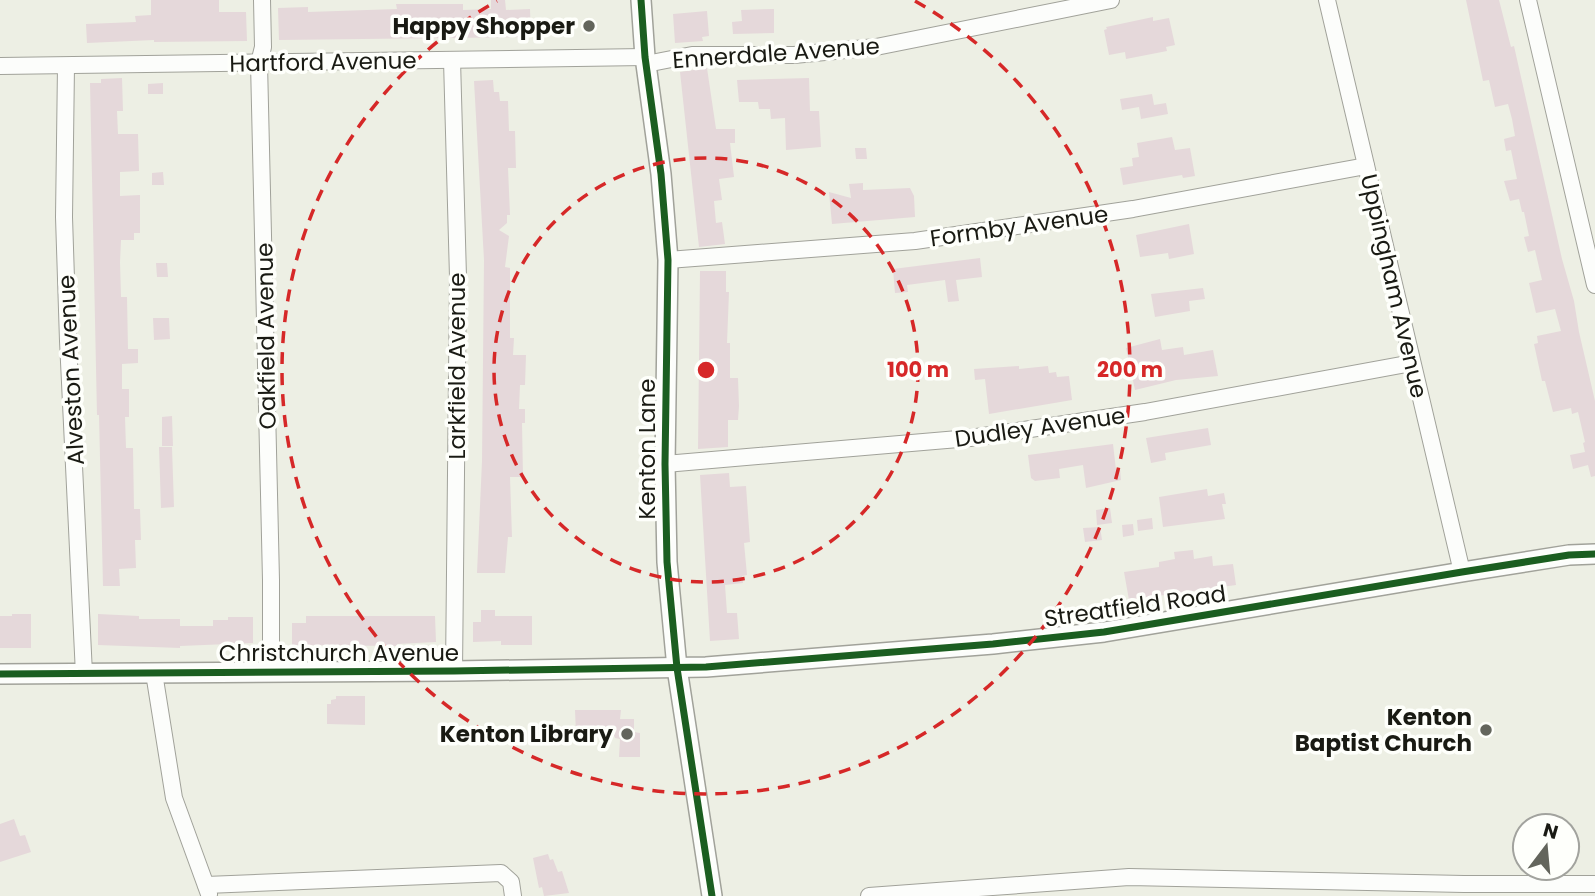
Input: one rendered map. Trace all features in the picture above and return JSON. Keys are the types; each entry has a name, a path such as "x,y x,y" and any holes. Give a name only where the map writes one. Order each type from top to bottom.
{"street":[{"name":"Oakfield Avenue","path":"262,0 263,47 259,63 271,671"},
{"name":"Kenton Lane","path":"641,0 646,60 662,174 668,260 665,464 667,562 677,668 712,896"},
{"name":"Ennerdale Avenue","path":"646,60 692,55 794,55 876,47 1111,0"},
{"name":"Uppingham Avenue","path":"1327,0 1462,572"},
{"path":"1528,0 1595,285"},
{"name":"Larkfield Avenue","path":"452,60 458,277 454,671"},
{"name":"Hartford Avenue","path":"0,66 646,60"},
{"name":"Alveston Avenue","path":"66,66 64,217 84,674"},
{"name":"Formby Avenue","path":"668,260 915,241 1133,209 1366,166"},
{"name":"Dudley Avenue","path":"665,464 970,438 1145,412 1412,363"},
{"name":"Streatfield Road","path":"677,668 953,648 1104,632 1569,555 1595,554"},
{"name":"Christchurch Avenue","path":"0,674 677,668"},
{"path":"154,673 174,798 208,891 501,873 511,882 513,896"},
{"path":"869,896 1129,877 1464,890 1595,884"}],"building":[{"path":"151,0 219,0 219,12 246,12 247,41 154,40 87,43 86,24 136,22 135,16 151,15"},
{"path":"491,0 505,0 506,10 530,9 531,37 279,40 278,8 308,7 308,12 397,9 396,4 463,4 463,10 491,9"},
{"path":"1466,0 1499,0 1511,47 1514,46 1595,401 1595,476 1591,477 1588,465 1573,469 1570,455 1585,452 1578,412 1572,414 1571,408 1553,412 1545,381 1542,381 1534,344 1538,343 1537,336 1561,331 1555,309 1536,313 1529,283 1542,280 1535,250 1528,252 1524,237 1529,236 1524,212 1519,199 1510,201 1504,181 1517,179 1511,150 1506,151 1504,139 1515,136 1512,119 1508,104 1495,107 1489,80 1483,81"},
{"path":"774,9 774,33 733,34 732,22 742,21 741,10"},
{"path":"707,11 709,36 702,37 703,41 675,43 673,14"},
{"path":"1153,17 1153,21 1169,18 1175,45 1166,47 1167,51 1126,59 1125,52 1109,55 1104,30 1106,27"},
{"path":"707,68 716,129 735,129 735,143 730,143 734,177 719,179 722,200 714,201 716,223 722,222 725,244 699,247 680,72"},
{"path":"122,78 123,111 117,111 118,134 138,134 139,171 120,172 120,196 140,195 140,233 134,233 134,240 121,240 120,262 121,297 127,297 128,349 138,349 138,363 122,364 122,389 129,389 129,417 125,417 126,448 133,448 134,509 140,509 141,540 135,540 136,568 119,569 120,586 103,586 90,83 101,83 101,79"},
{"path":"809,78 810,111 819,111 821,147 786,150 785,118 771,119 770,109 759,109 758,102 739,102 737,80"},
{"path":"493,80 494,92 499,92 500,101 508,101 509,131 515,131 516,168 508,168 510,215 507,215 507,223 499,230 509,236 505,267 510,268 510,338 514,338 513,355 526,355 525,385 520,385 519,409 525,409 525,423 522,423 523,477 510,477 512,537 508,537 505,573 477,573 482,461 484,260 474,81"},
{"path":"163,83 163,94 148,94 148,84"},
{"path":"1152,94 1154,105 1166,103 1168,114 1141,119 1139,107 1122,110 1120,99"},
{"path":"1172,137 1175,150 1190,148 1195,176 1183,178 1182,175 1123,185 1120,168 1133,166 1132,158 1139,157 1137,143"},
{"path":"855,148 866,148 867,159 856,159"},
{"path":"163,172 164,185 152,185 152,173"},
{"path":"863,183 863,190 910,188 914,196 915,217 832,224 829,192 851,198 849,184"},
{"path":"1189,224 1194,254 1169,259 1168,253 1140,257 1136,235"},
{"path":"980,258 982,277 956,280 959,301 948,302 945,280 907,285 908,292 895,293 893,269"},
{"path":"156,263 167,263 168,277 157,277"},
{"path":"700,271 726,271 726,292 729,292 727,343 730,343 730,378 738,378 739,406 738,420 728,420 728,447 698,449"},
{"path":"1203,288 1205,299 1189,301 1190,311 1155,317 1151,294"},
{"path":"153,318 169,318 170,339 154,340"},
{"path":"1160,339 1162,350 1183,347 1184,355 1213,350 1218,376 1176,380 1135,390 1126,348"},
{"path":"1019,366 1019,369 1048,366 1049,373 1056,372 1057,377 1069,376 1072,400 989,414 985,379 975,380 974,369"},
{"path":"172,416 173,446 162,446 162,417"},
{"path":"1208,428 1211,445 1165,453 1166,460 1151,463 1146,438"},
{"path":"1113,444 1116,470 1120,469 1121,480 1086,488 1083,465 1059,469 1060,478 1035,481 1031,478 1028,455"},
{"path":"159,447 172,447 174,507 161,508"},
{"path":"729,473 730,487 746,486 750,542 744,543 747,575 742,576 743,583 725,585 727,613 737,613 739,639 710,641 700,475"},
{"path":"1207,489 1208,496 1224,493 1226,504 1222,504 1225,519 1163,527 1159,497"},
{"path":"1110,508 1112,523 1097,525 1096,510"},
{"path":"1152,518 1153,529 1138,531 1137,520"},
{"path":"1133,524 1134,535 1123,537 1122,525"},
{"path":"1100,527 1102,540 1085,542 1083,528"},
{"path":"1193,550 1194,559 1212,556 1213,566 1233,564 1236,585 1129,600 1124,572 1159,567 1159,562 1175,559 1174,552"},
{"path":"481,610 495,610 495,616 532,616 532,645 501,645 501,641 473,642 473,622 481,622"},
{"path":"31,614 31,648 0,648 0,616"},
{"path":"98,614 139,616 139,619 180,619 180,626 213,626 213,620 253,617 253,643 180,648 98,645"},
{"path":"306,616 435,616 436,642 397,646 292,645 292,623 306,623"},
{"path":"336,696 365,696 365,725 327,724 327,704 331,704 331,700 336,699"},
{"name":"Kenton Library","path":"575,710 621,710 620,719 634,719 634,732 640,733 640,757 619,757 620,739 615,738 613,733 576,734"},
{"path":"14,819 20,836 25,835 31,852 0,862 0,824"},
{"path":"548,854 558,872 562,871 569,893 544,896 542,887 539,888 533,858"}],"cycle path":[{"path":"641,0 668,260 665,464 667,562 677,668 712,896"},
{"path":"0,674 706,667 993,644 1104,632 1569,555 1595,554"}],"place":[{"name":"Happy Shopper","path":"589,26"},
{"name":"Kenton Baptist Church","path":"1486,730"},
{"name":"Kenton Library","path":"627,734"}]}
